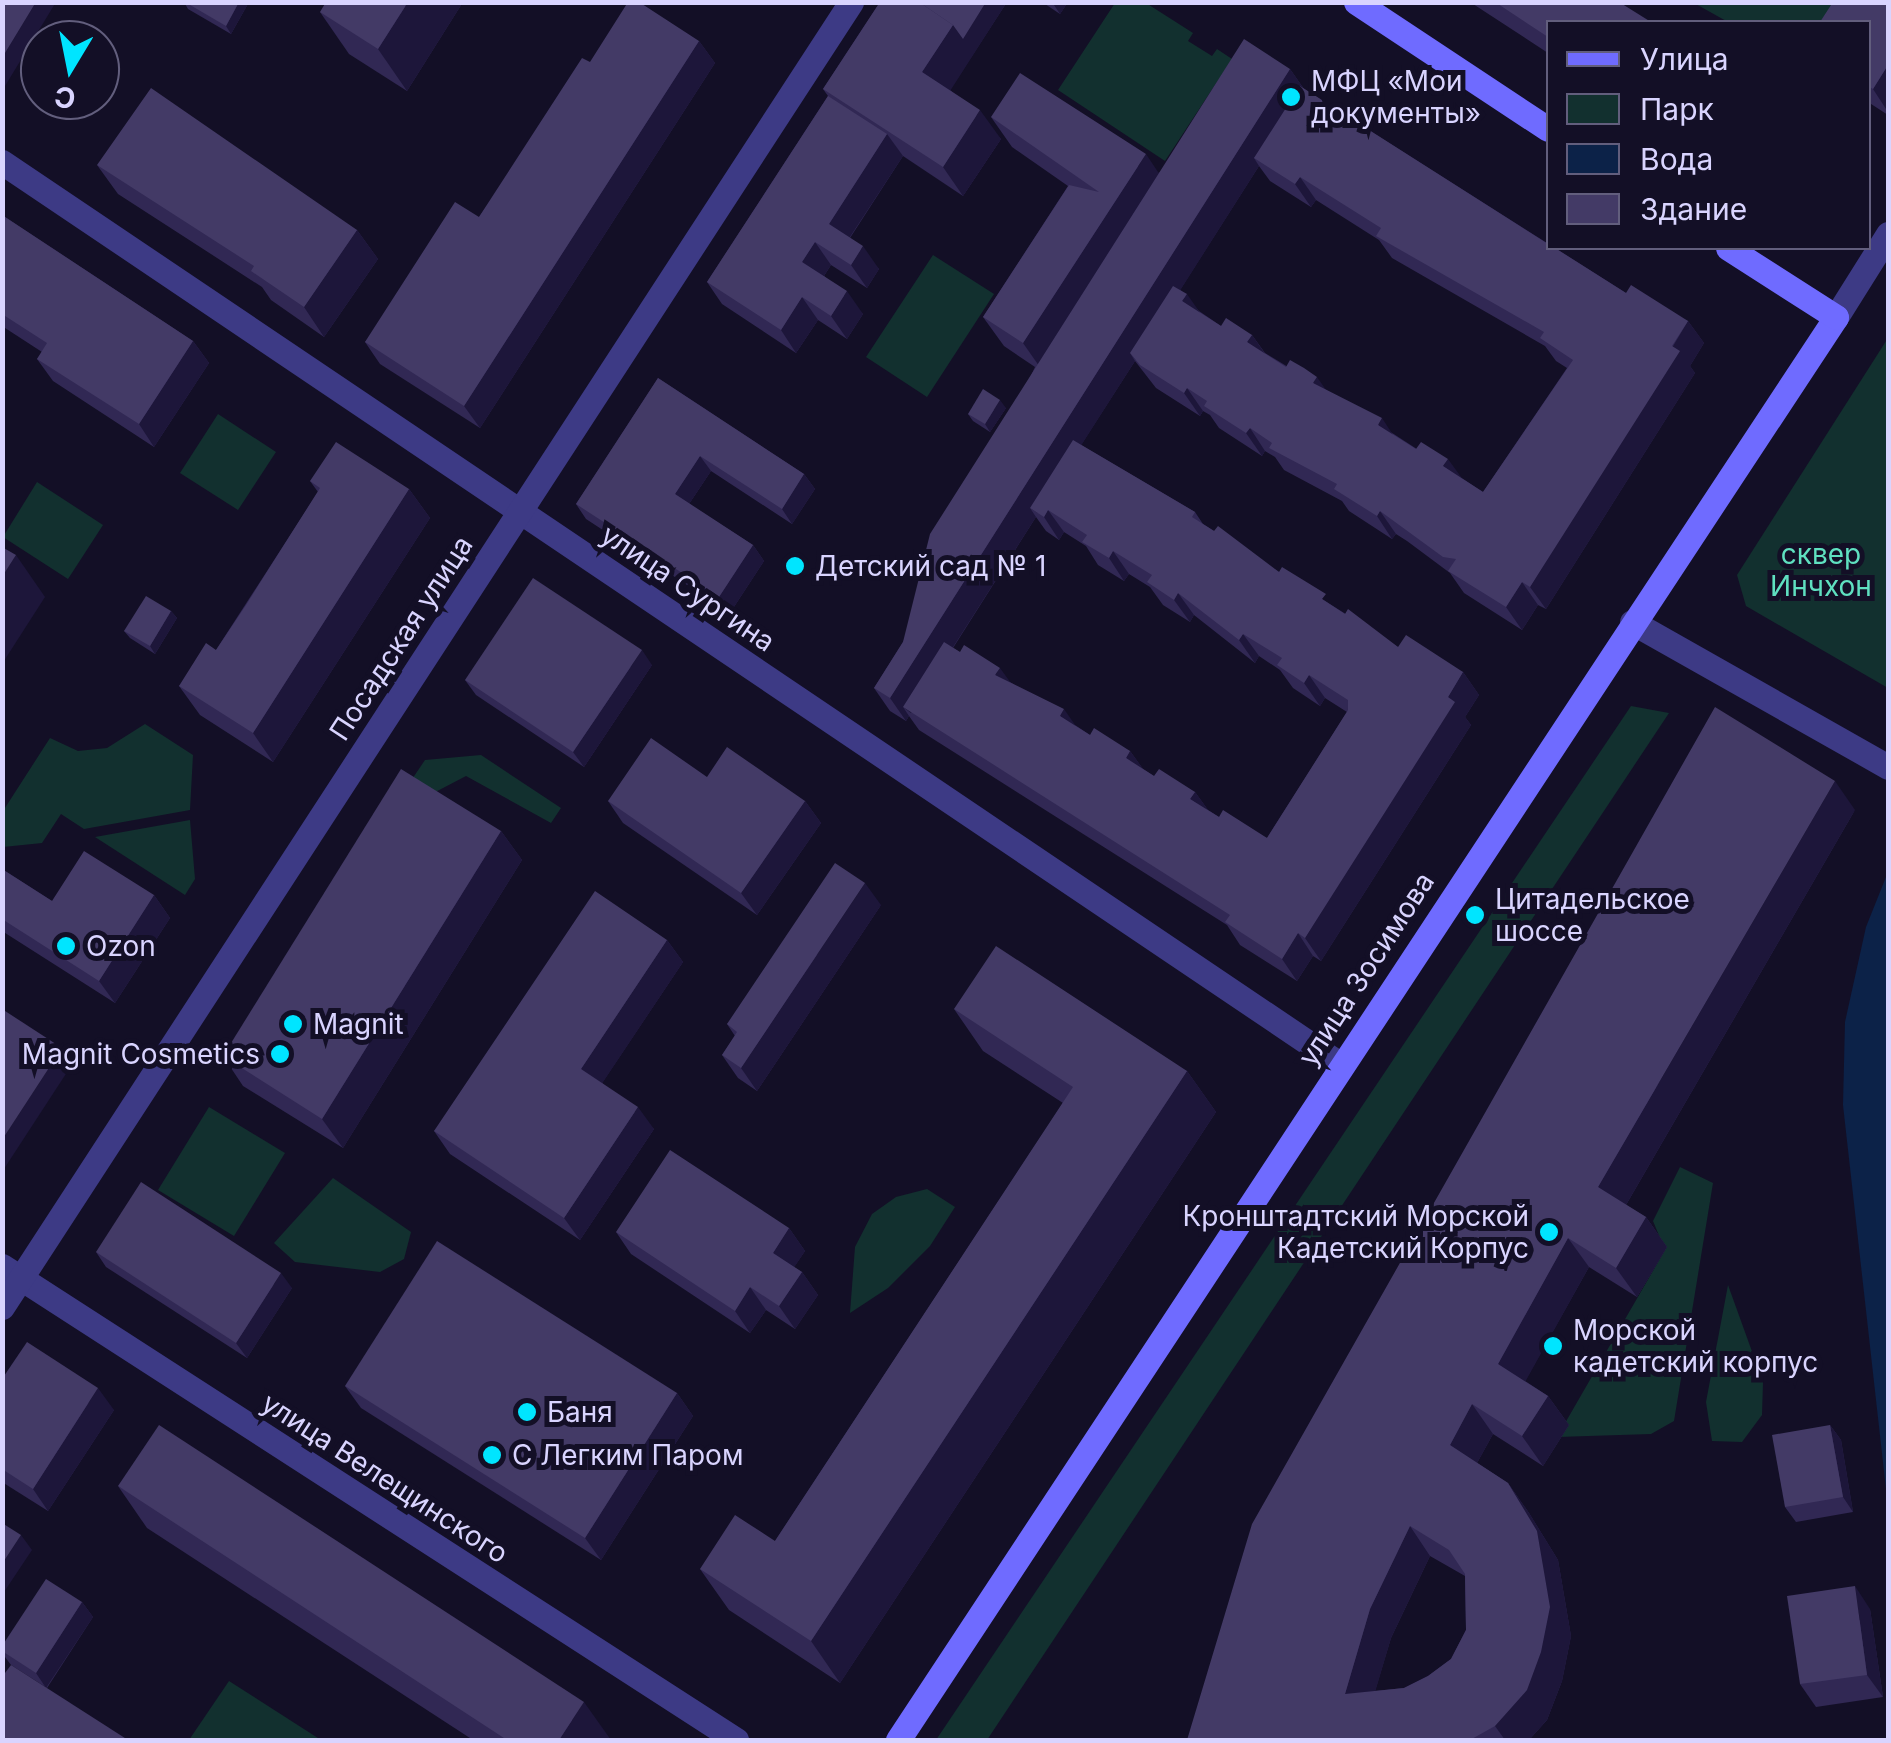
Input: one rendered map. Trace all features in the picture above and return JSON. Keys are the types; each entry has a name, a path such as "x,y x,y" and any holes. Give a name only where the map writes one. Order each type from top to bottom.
{"main road":[{"path":"1356,2 1546,128"},
{"path":"1731,250 1836,317"},
{"name":"улица Зосимова","path":"898,1740 1340,1064 1836,317"}],"street":[{"name":"Посадская улица","path":"2,1307 12,1272 520,511 851,2"},
{"name":"улица Сургина","path":"2,162 1340,1064"},
{"name":"улица Зосимова","path":"1836,317 1888,234"},
{"path":"1632,622 1888,767"},
{"name":"улица Велещинского","path":"12,1272 736,1740"}],"green space":[{"path":"1115,3 1146,3 1193,33 1188,41 1212,56 1217,49 1232,59 1165,161 1058,90"},
{"path":"1694,3 1853,3 1841,20 1724,20"},
{"path":"933,255 994,294 927,397 866,357"},
{"name":"сквер Инчхон","path":"1888,338 1888,688 1746,606 1737,575"},
{"path":"218,414 276,452 238,510 180,473"},
{"path":"37,482 103,525 68,579 3,537"},
{"path":"1631,706 1669,713 987,1740 936,1740"},
{"path":"145,724 193,755 190,810 84,829 61,814 42,843 3,847 3,811 50,738 78,751 107,748"},
{"path":"481,755 561,808 551,823 466,776 422,799 249,1020 425,760"},
{"path":"190,820 195,879 185,895 95,837"},
{"path":"209,1107 285,1153 234,1236 158,1190"},
{"path":"1680,1167 1713,1183 1674,1421 1651,1434 1557,1437 1665,1250 1653,1221"},
{"path":"333,1178 411,1232 404,1259 380,1272 295,1262 274,1243"},
{"path":"927,1189 955,1207 930,1246 888,1288 850,1313 855,1247 872,1214 896,1197"},
{"path":"1728,1285 1763,1382 1762,1415 1742,1442 1712,1441 1706,1402"},
{"path":"229,1681 321,1740 189,1740"}],"water":[{"path":"1888,872 1888,1507 1843,1105 1845,1022 1866,927"}],"building":[{"path":"2,2 36,2 25,20 20,20 20,28 2,58"},
{"path":"185,2 239,2 226,26"},
{"path":"326,2 408,2 378,49 320,12"},
{"path":"628,2 639,2 699,41 464,406 365,342 455,202 479,217 582,58 590,62"},
{"path":"880,2 919,2 953,25 922,72 980,110 943,167 823,89"},
{"path":"919,2 986,2 963,39 953,25"},
{"path":"1495,2 1619,2 1648,20 1546,20 1546,36"},
{"path":"1833,2 1888,2 1888,65 1873,89 1871,20 1821,20"},
{"path":"1244,39 1290,69 890,698 874,688 903,642 930,534"},
{"path":"1020,73 1146,154 1023,343 983,317 1069,185 1099,192 991,117"},
{"path":"1300,86 1546,243 1546,250 1558,250 1626,293 1631,285 1688,321 1672,346 1680,351 1530,587 1522,582 1506,607 1448,571 1456,559 1443,557 1380,511 1377,516 1334,489 1337,484 1269,448 1272,443 1250,428 1246,433 1204,406 1207,401 1187,388 1184,393 1140,365 1130,353 1173,286 1187,294 1182,301 1221,326 1226,318 1252,335 1247,342 1286,367 1290,360 1304,368 1317,377 1313,383 1382,418 1378,425 1416,449 1421,442 1448,459 1443,466 1483,492 1573,360 1540,338 1544,332 1376,236 1381,228 1300,177 1295,184 1254,158"},
{"path":"151,88 357,230 304,307 251,271 254,266 97,165"},
{"path":"828,96 887,134 829,224 863,246 851,265 815,242 802,262 847,291 831,316 802,297 781,330 707,282"},
{"path":"2,215 193,341 139,424 37,359 47,343 2,314"},
{"path":"658,378 804,474 782,509 700,456 675,494 753,545 719,597 576,504"},
{"path":"983,389 1000,400 985,424 968,414"},
{"path":"1073,440 1195,512 1192,517 1214,531 1218,526 1279,572 1282,567 1326,594 1322,599 1345,614 1348,609 1398,647 1406,635 1463,672 1448,697 1455,702 1305,938 1298,933 1282,959 1225,922 1230,915 903,707 944,642 960,652 964,645 1000,668 995,675 1064,709 1060,716 1090,735 1094,728 1130,751 1126,758 1154,776 1159,769 1195,792 1190,799 1219,817 1223,810 1267,838 1348,710 1348,700 1309,675 1304,683 1277,665 1282,658 1243,634 1239,640 1178,593 1174,600 1147,582 1152,575 1113,551 1109,558 1082,542 1087,535 1048,510 1044,517 1030,508"},
{"path":"336,442 409,489 253,733 179,686 206,643 216,650 246,605 320,488 310,481"},
{"path":"2,547 16,555 2,577"},
{"path":"533,578 642,650 573,752 465,680"},
{"path":"146,596 171,611 150,646 124,631"},
{"name":"Кронштадтский Морской Кадетский Корпус","path":"1715,707 1835,781 1598,1187 1646,1217 1616,1268 1568,1238 1498,1364 1548,1396 1522,1436 1472,1404 1450,1445 1508,1483 1537,1531 1550,1607 1541,1652 1527,1690 1495,1726 1470,1740 1187,1740 1252,1524","holes":["1410,1526 1449,1550 1465,1574 1466,1630 1451,1659 1404,1688 1345,1694 1370,1609"]},
{"path":"651,738 707,777 727,747 805,801 741,893 608,801"},
{"path":"401,769 501,831 322,1119 223,1056"},
{"path":"84,851 154,895 99,981 2,919 2,869 52,901"},
{"path":"835,863 865,883 741,1068 722,1055 737,1032 727,1024"},
{"path":"595,891 667,940 581,1069 638,1107 564,1218 434,1131"},
{"path":"996,946 1187,1071 811,1641 700,1569 735,1515 775,1541 1073,1087 954,1009"},
{"path":"2,1009 62,1048 2,1140"},
{"path":"670,1150 789,1228 773,1253 802,1272 779,1306 750,1287 735,1311 616,1232"},
{"path":"141,1182 281,1273 236,1343 96,1252"},
{"name":"Баня","path":"437,1241 677,1393 585,1538 345,1386"},
{"path":"27,1342 98,1388 33,1489 2,1469 2,1379"},
{"path":"159,1425 584,1702 559,1740 507,1740 118,1486"},
{"path":"1830,1425 1843,1497 1785,1507 1772,1435"},
{"path":"2,1523 21,1535 2,1564"},
{"path":"46,1579 82,1602 36,1673 2,1651 2,1646"},
{"path":"1855,1586 1867,1675 1800,1684 1787,1596"},
{"path":"11,1665 128,1740 2,1740 2,1677"}],"place":[{"name":"МФЦ «Мои документы»","path":"1291,97"},
{"name":"Детский сад № 1","path":"795,566"},
{"name":"Цитадельское шоссе","path":"1475,915"},
{"name":"Ozon","path":"66,946"},
{"name":"Magnit","path":"293,1024"},
{"name":"Magnit Cosmetics","path":"280,1054"},
{"name":"Кронштадтский Морской Кадетский Корпус","path":"1549,1232"},
{"name":"Морской кадетский корпус","path":"1553,1346"},
{"name":"Баня","path":"527,1412"},
{"name":"С Легким Паром","path":"492,1455"}]}
